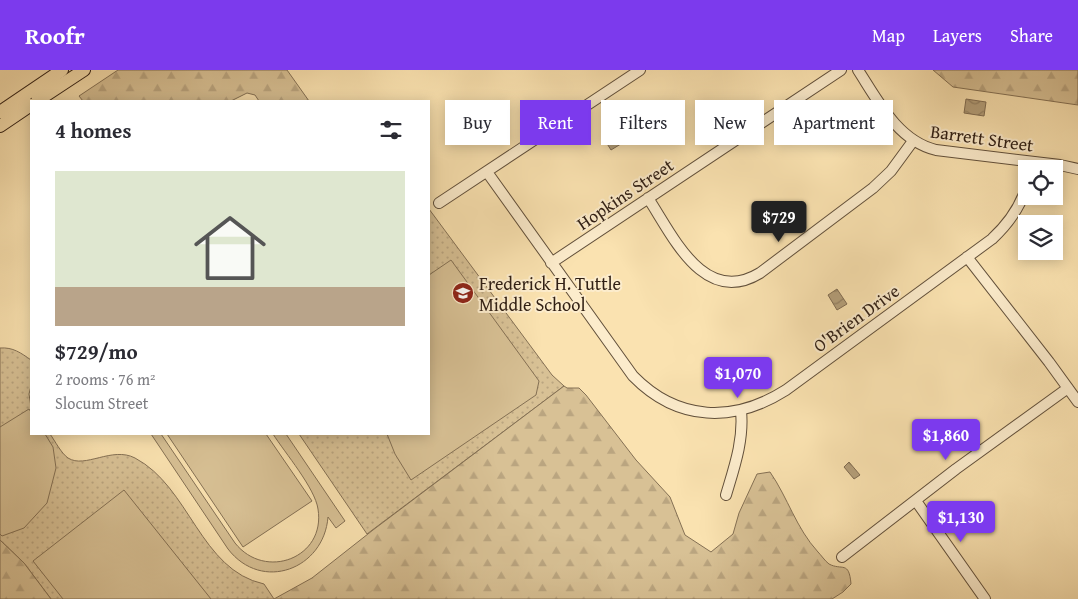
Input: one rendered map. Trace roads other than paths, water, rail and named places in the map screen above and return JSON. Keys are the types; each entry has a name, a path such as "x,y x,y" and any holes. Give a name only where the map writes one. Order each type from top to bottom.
{"main road":[{"path":"0,112 62,70"},
{"path":"39,100 84,70"},
{"path":"0,126 30,106"}],"street":[{"path":"439,203 640,70"},
{"name":"Hopkins Street","path":"551,263 841,70"},
{"name":"Barrett Street","path":"858,70 885,111 920,145 936,150 1018,163"},
{"path":"648,198 682,250 700,270 716,280 735,282 760,273 873,188 890,171 914,141"},
{"name":"Barrett Street","path":"1063,168 1078,169"},
{"name":"O'Brien Drive","path":"487,172 626,368 647,389 667,402 711,413 741,411 763,404 786,390 992,239 1005,226 1018,205"},
{"path":"967,257 1078,402"},
{"path":"842,557 1068,388"},
{"path":"726,495 740,441 742,427 741,411"},
{"path":"916,501 985,599"}],"water":[{"path":"966,99 986,102 984,116 964,113"},
{"path":"608,145 619,145 611,150"},
{"path":"837,289 847,304 837,310 828,295"},
{"path":"849,462 860,475 854,479 844,467"}],"place":[{"name":"Frederick H. Tuttle Middle School","path":"463,293"}]}
